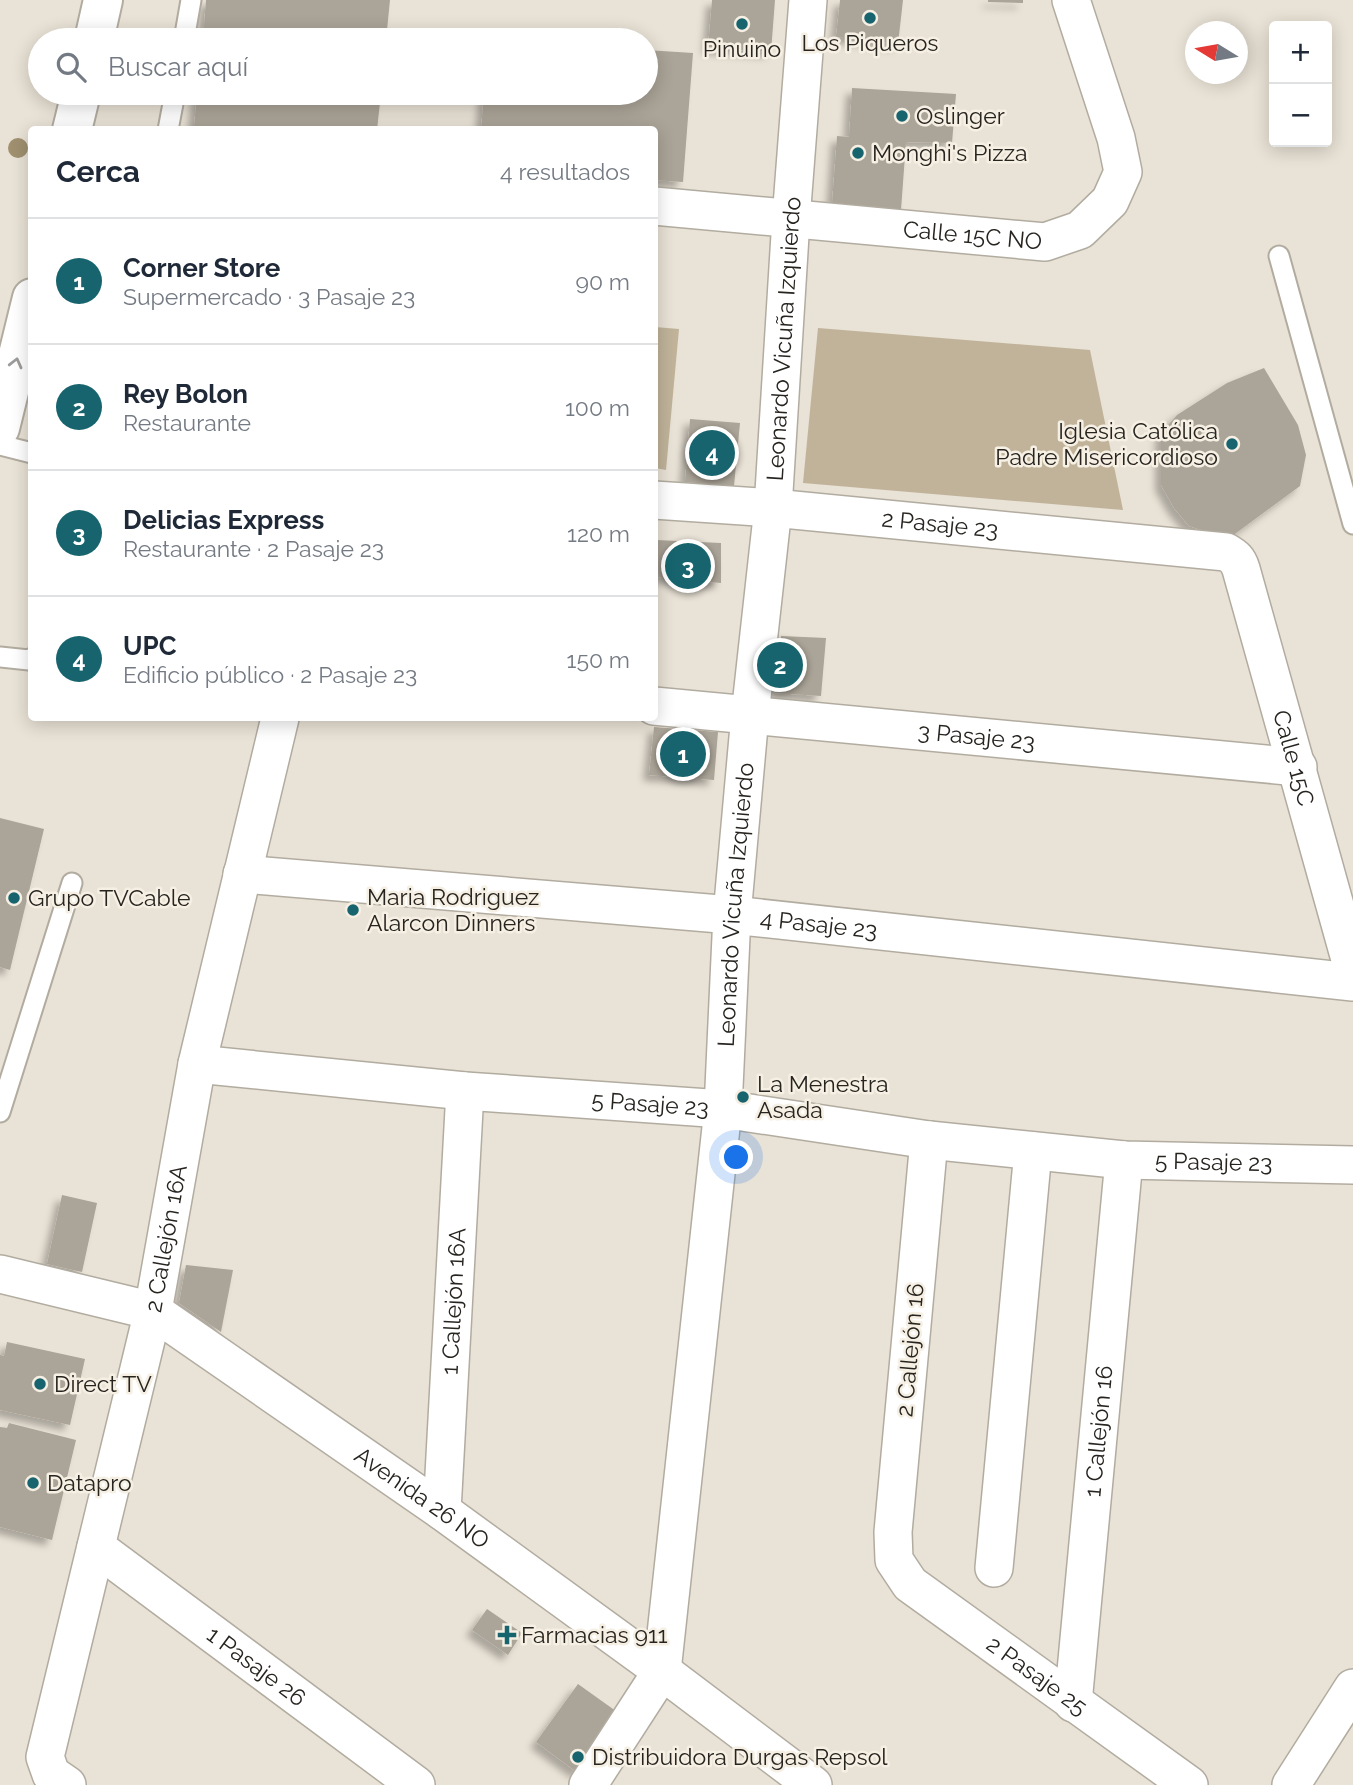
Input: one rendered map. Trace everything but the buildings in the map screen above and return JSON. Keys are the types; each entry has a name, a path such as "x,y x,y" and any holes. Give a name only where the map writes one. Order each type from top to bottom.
{"main road":[{"path":"97,28 103,0"},
{"path":"73,126 78,105"},
{"path":"0,428 28,314"}],"street":[{"name":"Leonardo Vicuña Izquierdo","path":"587,1785 662,1671 723,1109 732,915 750,715 773,508 808,0"},
{"name":"Calle 15C NO","path":"658,206 1045,242 1080,230 1110,201 1123,172 1116,138 1071,0"},
{"name":"2 Pasaje 23","path":"658,500 773,508 1226,552"},
{"name":"Calle 15C","path":"1226,552 1238,561 1353,970"},
{"name":"3 Pasaje 23","path":"658,706 1298,767"},
{"name":"2 Callejón 16A","path":"67,1785 51,1774 45,1757 153,1311 197,1064 278,721"},
{"name":"4 Pasaje 23","path":"242,874 732,915 1353,982"},
{"name":"5 Pasaje 23","path":"197,1064 465,1091 723,1109 929,1140 1124,1160 1353,1165"},
{"name":"1 Callejón 16A","path":"442,1511 465,1091"},
{"name":"2 Callejón 16","path":"894,1559 893,1532 929,1140"},
{"path":"995,1568 1033,1151"},
{"name":"1 Callejón 16","path":"1073,1703 1124,1160"},
{"name":"Avenida 26 NO","path":"0,1274 153,1311 442,1511 813,1785"},
{"name":"1 Pasaje 26","path":"96,1546 416,1785"},
{"name":"2 Pasaje 25","path":"894,1559 910,1584 1189,1785"},
{"path":"1291,1785 1353,1688"}],"lane":[{"path":"186,28 191,0"},
{"path":"169,126 173,105"},
{"path":"1279,256 1353,524"},
{"path":"0,445 28,452"},
{"path":"0,657 28,660"},
{"path":"0,1112 72,883"}],"shaded area":[{"path":"658,327 679,329 666,470 658,469"},
{"path":"818,328 1090,350 1123,510 803,483"}],"place":[{"name":"Los Piqueros","path":"870,18"},
{"name":"Pinuino","path":"742,24"},
{"name":"Oslinger","path":"902,116"},
{"name":"Monghi's Pizza","path":"858,153"},
{"name":"Iglesia Católica Padre Misericordioso","path":"1232,444"},
{"name":"UPC","path":"712,453"},
{"name":"Delicias Express","path":"688,566"},
{"name":"Rey Bolon","path":"780,665"},
{"name":"Corner Store","path":"683,754"},
{"name":"Grupo TVCable","path":"14,898"},
{"name":"Maria Rodriguez Alarcon Dinners","path":"353,910"},
{"name":"La Menestra Asada","path":"743,1097"},
{"name":"Direct TV","path":"40,1384"},
{"name":"Datapro","path":"33,1483"},
{"name":"Farmacias 911","path":"507,1635"},
{"name":"Distribuidora Durgas Repsol","path":"578,1757"}]}
